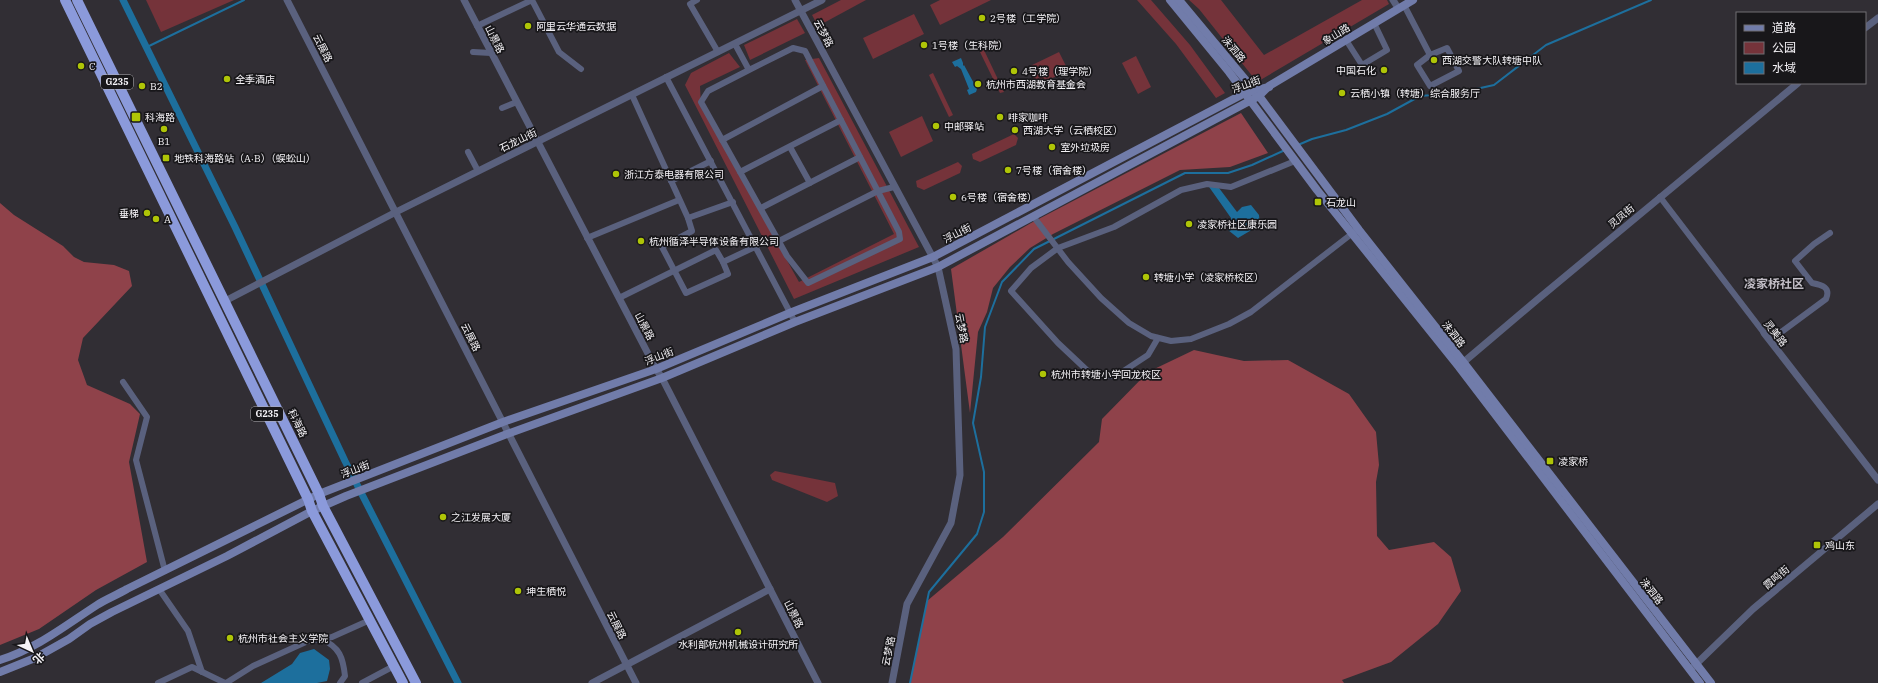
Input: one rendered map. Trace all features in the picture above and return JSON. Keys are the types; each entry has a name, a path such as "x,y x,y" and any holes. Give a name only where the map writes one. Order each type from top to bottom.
{"highway":[{"name":"G235","path":"65,0 308,499 312,511 403,683"},
{"name":"科海路","path":"77,0 319,494 323,506 416,683"}],"main road":[{"name":"洙泗路","path":"1170,0 1245,93 1296,161 1356,232 1462,365 1693,666 1711,683"},
{"name":"洙泗路","path":"1179,0 1257,93 1299,149 1356,232"},
{"name":"象山路","path":"1269,86 1412,0"},
{"name":"浮山街","path":"0,672 35,658 112,612 227,556 312,511 346,496 507,434 662,378 796,322 938,267 1250,100 1257,93 1269,86"},
{"name":"浮山街","path":"0,660 42,641 98,605 319,494 503,422 656,369 792,312 932,257 1245,93 1257,93"},
{"name":"洙泗路","path":"1693,666 1700,683"}],"street":[{"name":"云展路","path":"287,0 503,422 507,434 636,683"},
{"name":"山景路","path":"464,0 587,238 662,378 818,683"},
{"path":"477,26 532,0 559,52 580,69"},
{"path":"697,0 688,2 718,52"},
{"name":"云梦路","path":"795,0 938,267 956,349 960,475 950,523 907,604 892,683"},
{"name":"石龙山街","path":"225,301 396,212 822,0"},
{"path":"1393,0 1401,6 1430,55"},
{"path":"1866,27 1878,18"},
{"path":"1346,40 1362,65 1369,61 1387,50 1374,23"},
{"path":"735,44 749,70"},
{"path":"793,48 805,51 899,232 900,239 808,283 787,256 701,102 708,91 749,70 793,48"},
{"path":"1447,48 1459,71 1430,86 1417,65 1430,55 1447,48"},
{"path":"473,52 491,53"},
{"path":"666,77 796,322"},
{"name":"灵凤街","path":"1462,365 1660,197 1797,84"},
{"path":"722,140 823,86"},
{"path":"619,298 674,271 716,250 728,274 686,293 674,271 662,247 692,231 688,218 632,94"},
{"path":"502,108 517,102"},
{"path":"740,172 841,120"},
{"path":"790,147 810,183"},
{"path":"468,152 478,171"},
{"path":"761,208 860,157"},
{"path":"671,181 711,161"},
{"path":"1158,338 1148,355 1116,376 1092,375 1058,343 1011,291 1032,268 1056,246 1114,227 1182,190 1208,184 1231,187 1296,161"},
{"path":"779,241 878,191 894,187"},
{"name":"灵美路","path":"1660,197 1878,480"},
{"path":"587,238 679,200"},
{"path":"688,218 733,202"},
{"path":"1033,216 1056,246 1101,298 1129,323 1151,336 1171,340 1191,339 1229,324 1251,312 1356,232"},
{"path":"1764,333 1780,333 1826,300 1828,293 1825,287 1812,283 1795,261 1814,244 1830,233"},
{"path":"723,262 757,246"},
{"path":"123,382 146,417 136,460 166,571"},
{"name":"霞鸣街","path":"1693,666 1753,609 1878,504"},
{"path":"159,589 188,631 202,672"},
{"path":"592,683 627,666 770,589"},
{"path":"158,683 192,667 226,683 253,666 308,640 332,637 370,620"},
{"path":"322,639 330,643 343,658 345,676 340,683"},
{"path":"362,683 394,666"},
{"path":"236,683 238,676"}],"green space":[{"path":"146,0 234,0 161,32"},
{"path":"841,0 866,0 818,26 812,15"},
{"path":"940,0 991,0 940,25 930,5"},
{"path":"1137,0 1151,0 1190,45 1225,93 1216,98 1176,44"},
{"path":"1189,0 1221,0 1264,55 1362,0 1387,0 1389,4 1257,82 1199,9"},
{"path":"914,14 924,34 873,59 863,38"},
{"path":"797,19 805,33 750,60 744,45"},
{"path":"984,50 1004,92 1000,93 980,52"},
{"path":"1059,52 1068,70 1037,86 1028,67"},
{"path":"729,53 740,67 700,86 701,106 799,282 894,234 805,60 819,58 919,247 794,299 685,85 691,73"},
{"path":"1136,56 1151,87 1138,94 1122,63"},
{"path":"933,73 953,115 949,117 929,75"},
{"path":"922,116 933,141 901,157 889,132"},
{"path":"1014,134 1018,138 1016,145 980,162 973,159 972,154"},
{"path":"958,162 962,166 960,173 924,190 917,187 916,181"},
{"path":"775,471 835,483 838,496 827,502 772,480 770,475"}],"shaded area":[{"path":"1241,113 1268,153 1230,167 1180,170 1053,234 1030,248 1010,267 993,288 987,312 978,332 970,413 951,269 1031,223"},
{"path":"0,203 14,215 63,246 74,257 84,262 114,265 129,271 132,286 83,338 78,360 87,385 130,404 140,414 129,462 147,562 96,590 39,629 0,645"},
{"path":"1194,350 1244,361 1288,360 1349,394 1376,432 1379,465 1376,482 1377,536 1389,550 1434,542 1451,557 1461,591 1438,624 1391,662 1342,680 1344,683 910,683 927,601 1003,537 1099,442 1102,419 1148,372"}],"water":[{"path":"961,58 963,66 964,65 977,89 976,92 969,95 967,90 969,89 961,69 957,66 955,67 952,62"},
{"path":"1207,184 1216,184 1237,212 1242,207 1251,205 1259,215 1260,225 1238,238 1228,230 1231,228 1231,218"},
{"path":"314,649 329,660 330,669 327,681 317,683 261,683 292,664 300,653"}],"waterway":[{"path":"123,0 235,227 345,461 458,683"},
{"path":"147,47 244,0"},
{"path":"1298,145 1312,139 1346,130 1387,114 1420,96 1458,93 1494,85 1546,45 1651,0"},
{"path":"910,683 929,592 977,534 984,512 984,472 973,423 981,377 985,327 1002,282 1034,249 1185,173 1228,173 1252,165 1285,150"}],"place":[{"name":"2号楼（工学院）","path":"982,18"},
{"name":"阿里云华通云数据","path":"528,26"},
{"name":"1号楼（生科院）","path":"924,45"},
{"name":"西湖交警大队转塘中队","path":"1434,60"},
{"name":"C","path":"81,66"},
{"name":"中国石化","path":"1384,70"},
{"name":"4号楼（理学院）","path":"1014,71"},
{"name":"全季酒店","path":"227,79"},
{"name":"杭州市西湖教育基金会","path":"978,84"},
{"name":"B2","path":"142,86"},
{"name":"云栖小镇（转塘）综合服务厅","path":"1342,93"},
{"name":"科海路","path":"136,117"},
{"name":"啡家咖啡","path":"1000,117"},
{"name":"中邮驿站","path":"936,126"},
{"name":"B1","path":"164,129"},
{"name":"西湖大学（云栖校区）","path":"1015,130"},
{"name":"室外垃圾房","path":"1052,147"},
{"name":"地铁科海路站（A·B）（蜈蚣山）","path":"166,158"},
{"name":"7号楼（宿舍楼）","path":"1008,170"},
{"name":"浙江方泰电器有限公司","path":"616,174"},
{"name":"6号楼（宿舍楼）","path":"953,197"},
{"name":"石龙山","path":"1318,202"},
{"name":"垂梯","path":"147,213"},
{"name":"A","path":"156,219"},
{"name":"凌家桥社区康乐园","path":"1189,224"},
{"name":"杭州循泽半导体设备有限公司","path":"641,241"},
{"name":"转塘小学（凌家桥校区）","path":"1146,277"},
{"name":"杭州市转塘小学回龙校区","path":"1043,374"},
{"name":"凌家桥","path":"1550,461"},
{"name":"之江发展大厦","path":"443,517"},
{"name":"鸡山东","path":"1817,545"},
{"name":"坤生栖悦","path":"518,591"},
{"name":"水利部杭州机械设计研究所","path":"738,632"},
{"name":"杭州市社会主义学院","path":"230,638"}],"district":[{"name":"凌家桥社区","path":"1774,284"}]}
